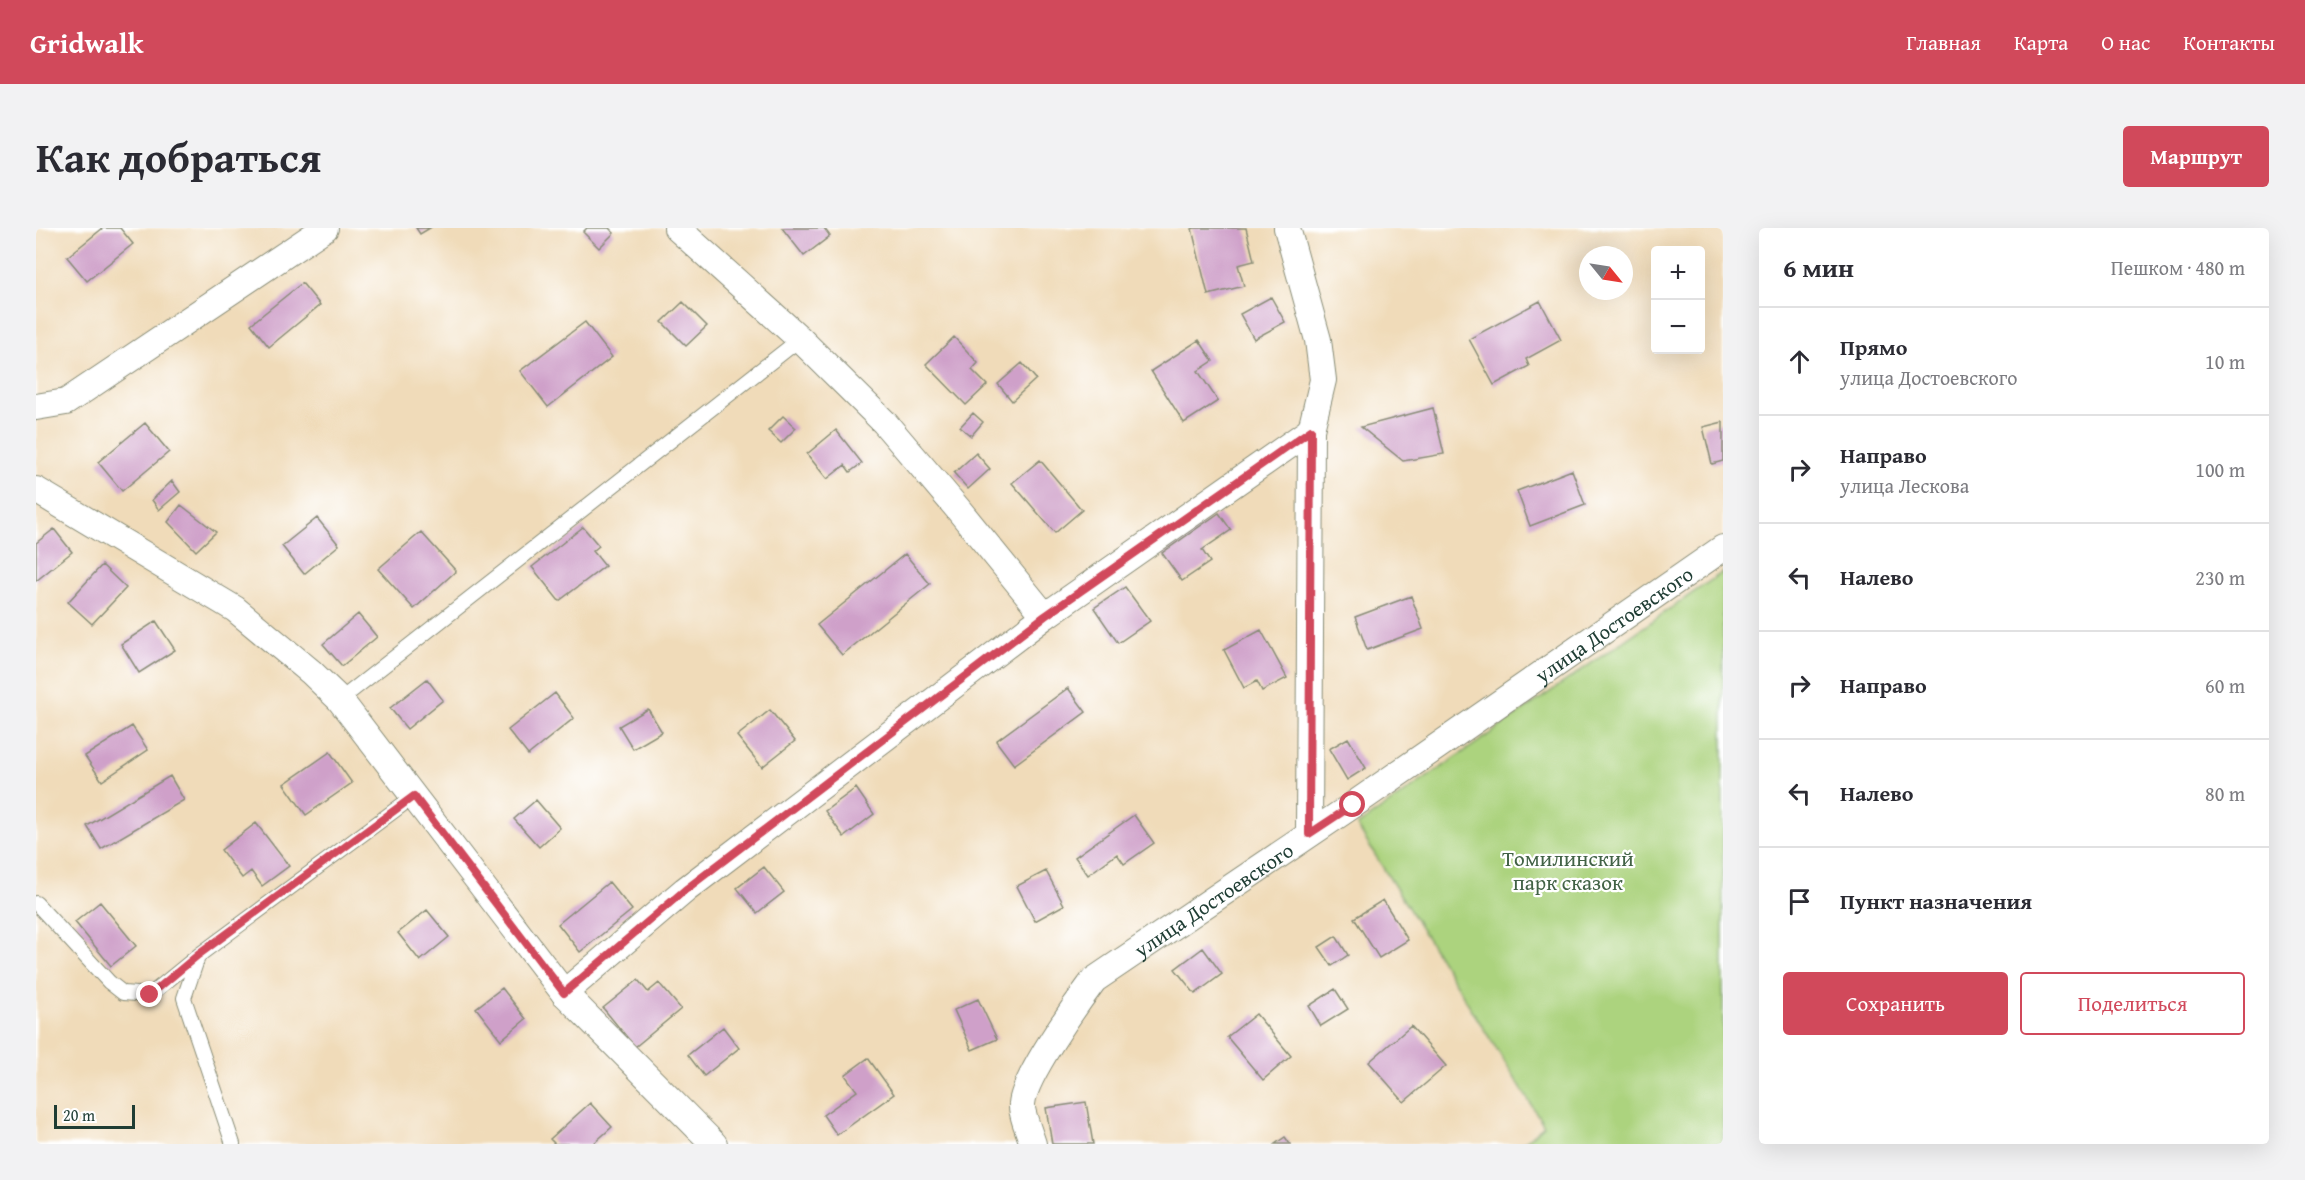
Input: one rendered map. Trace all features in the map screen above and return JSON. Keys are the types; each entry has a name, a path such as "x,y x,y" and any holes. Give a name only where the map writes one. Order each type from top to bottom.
{"street":[{"path":"36,407 66,402 325,228"},
{"path":"677,228 800,339 884,422 1045,616"},
{"path":"1287,228 1318,340 1323,380 1311,430 1309,834"},
{"path":"564,993 685,890 1045,616 1311,430"},
{"path":"36,490 235,609 311,672 340,700 564,993 714,1144"},
{"name":"улица Достоевского","path":"1033,1144 1021,1105 1030,1079 1072,1010 1094,980 1723,548"}],"lane":[{"path":"340,700 800,339"},
{"path":"36,903 109,982 123,993 150,995 198,955 414,796"},
{"path":"198,955 184,998 233,1144"}],"green space":[{"name":"Томилинский парк сказок","path":"1723,572 1723,1144 1522,1144 1544,1125 1357,826"}],"building":[{"path":"103,228 120,228 133,244 87,281 67,257"},
{"path":"416,228 430,228 420,234"},
{"path":"587,228 609,228 614,233 599,248 583,232"},
{"path":"782,228 824,228 830,236 804,256"},
{"path":"1246,228 1254,261 1238,265 1244,286 1208,295 1192,229"},
{"path":"302,283 320,305 269,347 251,324"},
{"path":"1271,297 1285,322 1254,339 1240,314"},
{"path":"1540,301 1561,340 1526,359 1529,366 1494,385 1469,339"},
{"path":"683,302 707,326 686,346 662,322"},
{"path":"585,322 612,357 548,407 520,371"},
{"path":"954,337 978,363 972,370 987,385 966,405 926,364"},
{"path":"1199,340 1213,361 1198,371 1218,401 1184,423 1151,371"},
{"path":"1022,363 1036,379 1012,401 998,384"},
{"path":"1433,408 1444,454 1403,461 1361,427"},
{"path":"973,413 983,422 971,436 960,427"},
{"path":"783,416 796,428 781,443 768,431"},
{"path":"1723,422 1723,461 1712,464 1703,427"},
{"path":"145,423 169,452 122,491 98,462"},
{"path":"836,430 862,463 850,472 845,465 827,479 807,454"},
{"path":"976,453 990,469 968,489 954,473"},
{"path":"1040,460 1082,510 1055,533 1012,483"},
{"path":"1572,470 1585,505 1530,526 1517,491"},
{"path":"172,481 180,492 159,510 152,500"},
{"path":"181,505 216,532 196,551 168,522"},
{"path":"1219,513 1231,530 1202,550 1210,562 1182,581 1162,553"},
{"path":"317,518 339,545 304,574 282,546"},
{"path":"583,527 599,546 593,551 605,566 559,601 532,567"},
{"path":"54,529 72,552 36,581 36,543"},
{"path":"421,532 456,571 414,609 378,569"},
{"path":"905,554 930,584 842,655 817,625"},
{"path":"102,565 126,588 92,624 68,602"},
{"path":"1125,587 1150,621 1118,643 1094,608"},
{"path":"1411,596 1423,629 1367,650 1355,617"},
{"path":"358,614 377,637 342,666 323,644"},
{"path":"156,621 175,650 139,673 121,644"},
{"path":"1261,630 1287,678 1262,691 1257,681 1244,688 1224,650"},
{"path":"427,679 443,700 407,729 390,708"},
{"path":"1068,688 1086,712 1014,765 996,741"},
{"path":"555,693 574,718 528,755 508,730"},
{"path":"648,709 662,732 633,749 619,726"},
{"path":"770,710 795,741 762,767 737,736"},
{"path":"132,726 148,750 102,781 85,756"},
{"path":"1348,738 1366,768 1347,780 1329,749"},
{"path":"330,752 352,783 306,815 284,784"},
{"path":"170,776 184,800 101,849 87,826"},
{"path":"856,788 874,814 844,837 825,811"},
{"path":"536,800 560,828 539,847 514,819"},
{"path":"1134,815 1154,843 1124,864 1117,854 1088,875 1075,857"},
{"path":"256,823 289,866 262,886 251,871 242,878 221,850"},
{"path":"764,867 784,892 757,913 737,888"},
{"path":"1046,871 1064,905 1035,921 1017,886"},
{"path":"609,882 632,910 580,952 558,924"},
{"path":"1383,900 1408,940 1379,958 1354,918"},
{"path":"100,902 136,946 111,966 75,922"},
{"path":"427,910 449,937 420,961 398,933"},
{"path":"1336,936 1348,955 1332,966 1319,947"},
{"path":"1203,948 1222,974 1195,994 1175,969"},
{"path":"638,980 648,992 659,983 681,1009 635,1047 603,1008"},
{"path":"502,988 526,1019 501,1040 476,1008"},
{"path":"1335,989 1348,1009 1321,1026 1309,1006"},
{"path":"978,999 997,1039 972,1050 954,1010"},
{"path":"1256,1014 1291,1056 1263,1080 1227,1037"},
{"path":"1411,1026 1446,1066 1404,1102 1369,1062"},
{"path":"723,1027 739,1048 704,1076 688,1055"},
{"path":"868,1058 894,1094 837,1135 823,1115 857,1091 845,1075"},
{"path":"1086,1102 1093,1144 1052,1144 1046,1108"},
{"path":"590,1103 612,1127 593,1144 555,1144 550,1139"},
{"path":"1285,1137 1290,1144 1275,1144"}],"route":[{"path":"150,995 198,955 414,796 564,993 685,890 1045,616 1311,430 1309,834 1353,805"}]}
